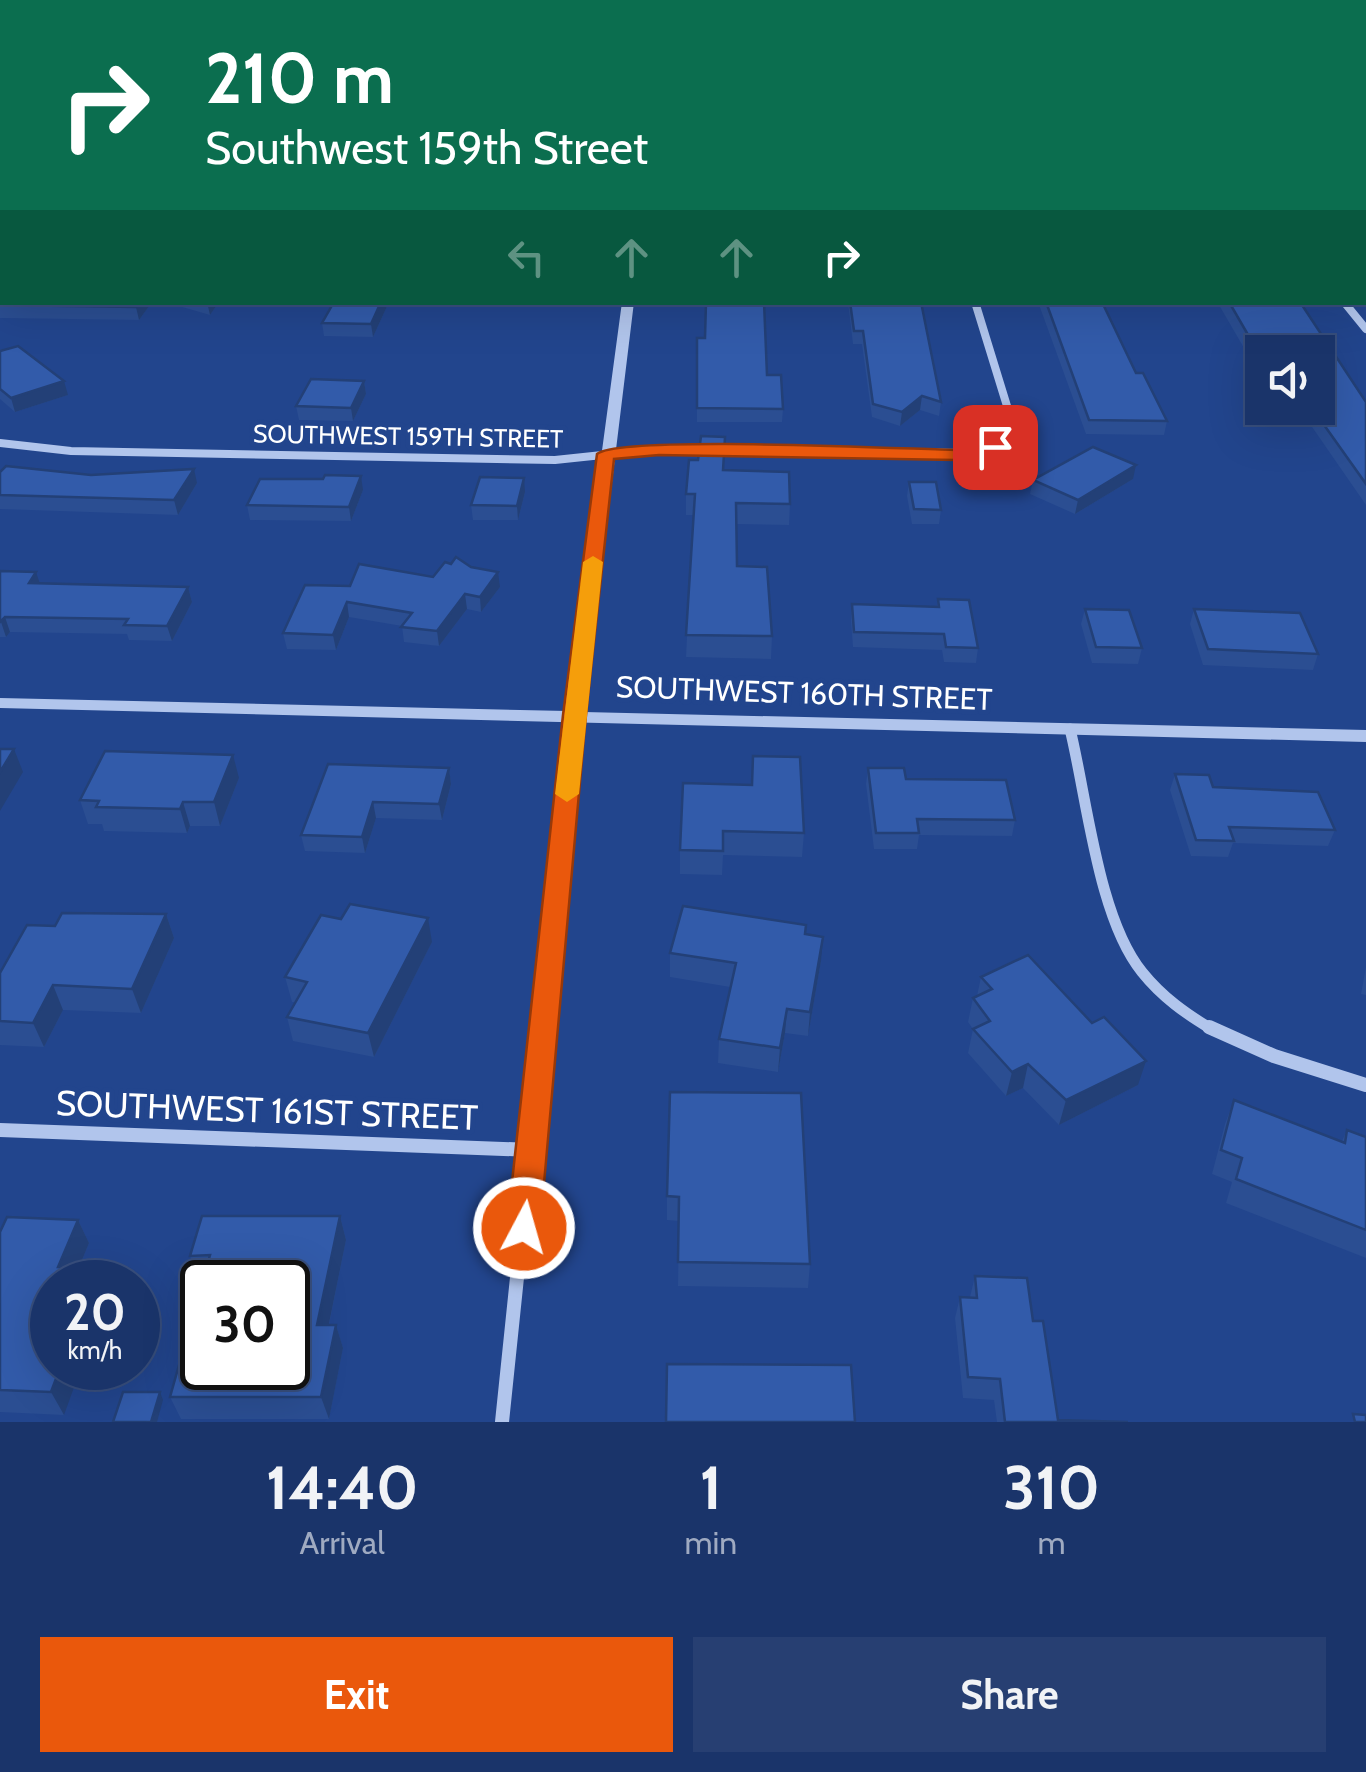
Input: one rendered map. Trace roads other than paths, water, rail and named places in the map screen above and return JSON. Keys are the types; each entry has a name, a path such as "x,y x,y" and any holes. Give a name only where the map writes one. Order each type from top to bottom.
{"street":[{"path":"502,1422 575,715 628,305"},
{"name":"SOUTHWEST 159TH STREET","path":"0,443 71,452 555,460 659,449 956,455 995,447 1011,432 976,305"},
{"path":"1346,305 1366,329"},
{"name":"SOUTHWEST 160TH STREET","path":"0,703 1366,736"},
{"path":"1070,729 1114,912 1138,968 1178,1007 1223,1034 1366,1085"},
{"name":"SOUTHWEST 161ST STREET","path":"0,1130 532,1150"}]}
